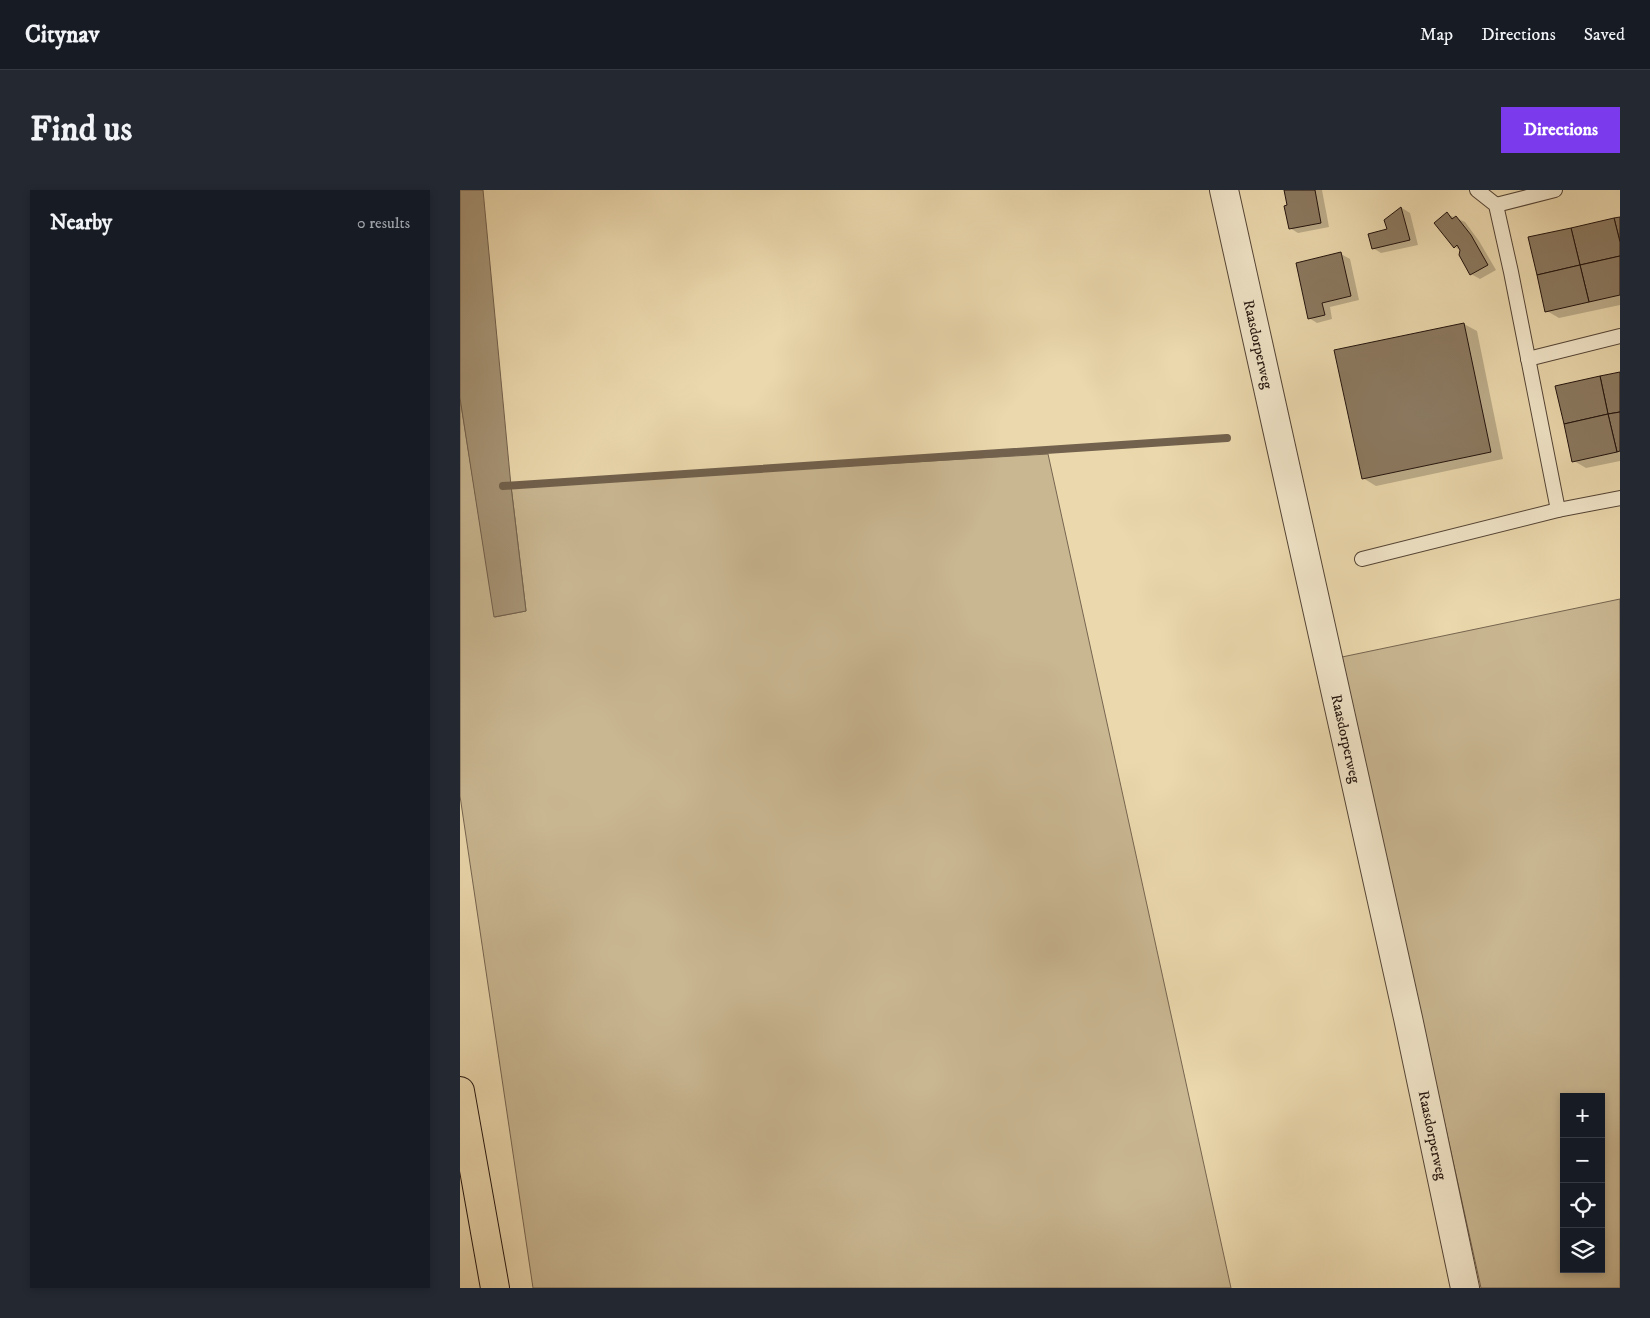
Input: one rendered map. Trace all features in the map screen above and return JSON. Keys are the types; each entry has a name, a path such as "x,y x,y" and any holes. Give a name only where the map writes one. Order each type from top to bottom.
{"highway":[{"path":"460,1090 495,1288"}],"street":[{"name":"Raasdorperweg","path":"1224,190 1406,1009 1465,1288"}],"lane":[{"path":"1477,190 1496,205 1558,510"},
{"path":"1496,205 1516,190"},
{"path":"1496,205 1555,190"},
{"path":"1528,359 1620,336"},
{"path":"1362,559 1558,510 1620,498"}],"shaded area":[{"path":"460,190 483,190 511,486 526,611 494,617 460,398"},
{"path":"460,398 495,617 526,611 511,486 1048,454 1231,1288 533,1288 460,796"},
{"path":"1620,599 1620,1288 1481,1288 1342,657"}],"building":[{"path":"1284,190 1315,190 1321,223 1289,229 1284,206 1287,205"},
{"path":"1401,207 1410,240 1372,249 1368,234 1387,229 1384,220"},
{"path":"1447,212 1452,219 1456,216 1471,235 1488,265 1470,275 1459,255 1460,250 1457,245 1454,248 1434,223"},
{"path":"1620,217 1620,242 1614,218"},
{"path":"1614,218 1620,242 1620,256 1580,265 1571,228"},
{"path":"1571,228 1580,265 1537,275 1528,237"},
{"path":"1341,252 1351,296 1322,303 1325,315 1308,319 1296,263"},
{"path":"1620,256 1620,295 1589,302 1580,265"},
{"path":"1580,265 1589,302 1545,312 1537,275"},
{"path":"1464,323 1491,452 1362,479 1334,350"},
{"path":"1620,372 1620,412 1608,414 1600,376"},
{"path":"1600,376 1608,414 1564,424 1555,386"},
{"path":"1620,412 1620,451 1617,452 1608,414"},
{"path":"1608,414 1617,452 1572,462 1564,424"}],"waterway":[{"path":"503,486 1227,438"}]}
